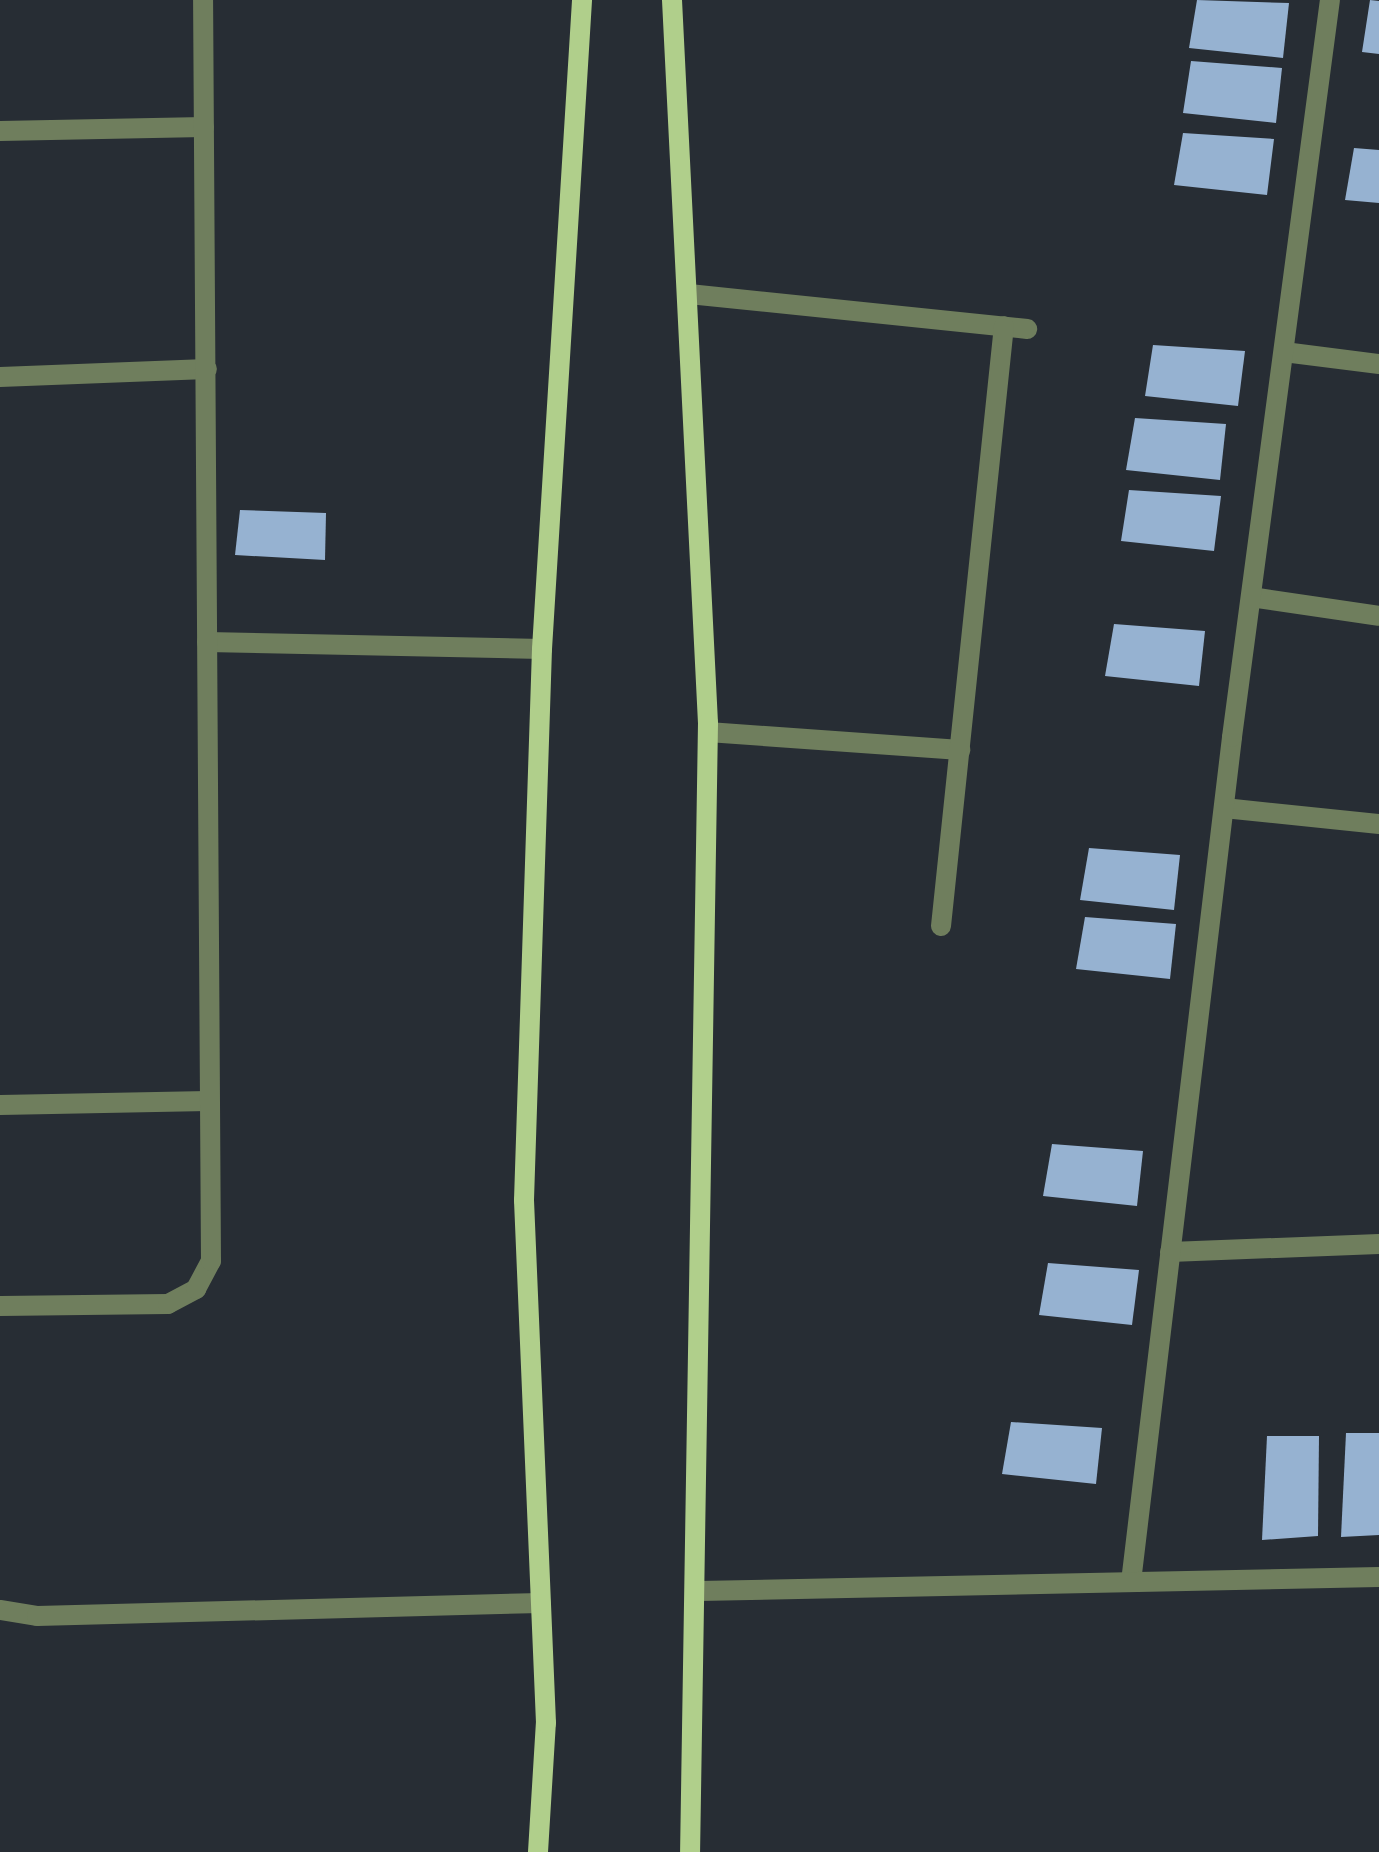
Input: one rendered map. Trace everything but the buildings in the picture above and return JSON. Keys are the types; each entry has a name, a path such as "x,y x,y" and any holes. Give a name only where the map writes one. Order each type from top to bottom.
{"main road":[{"path":"538,1852 546,1723 524,1200 542,649 582,0"},
{"path":"672,0 689,294 708,732 699,1591 690,1852"}],"street":[{"path":"0,1306 168,1304 196,1289 211,1261 203,0"},
{"path":"1131,1582 1224,808 1330,0"},
{"path":"0,131 204,127"},
{"path":"689,294 1027,329"},
{"path":"941,926 1004,326"},
{"path":"1284,352 1379,364"},
{"path":"0,377 207,369"},
{"path":"1251,597 1379,616"},
{"path":"207,642 542,649"},
{"path":"708,732 960,750"},
{"path":"1224,808 1379,824"},
{"path":"0,1105 208,1101"},
{"path":"1170,1252 1379,1244"},
{"path":"699,1591 1379,1577"},
{"path":"0,1610 37,1616 541,1603"}]}
